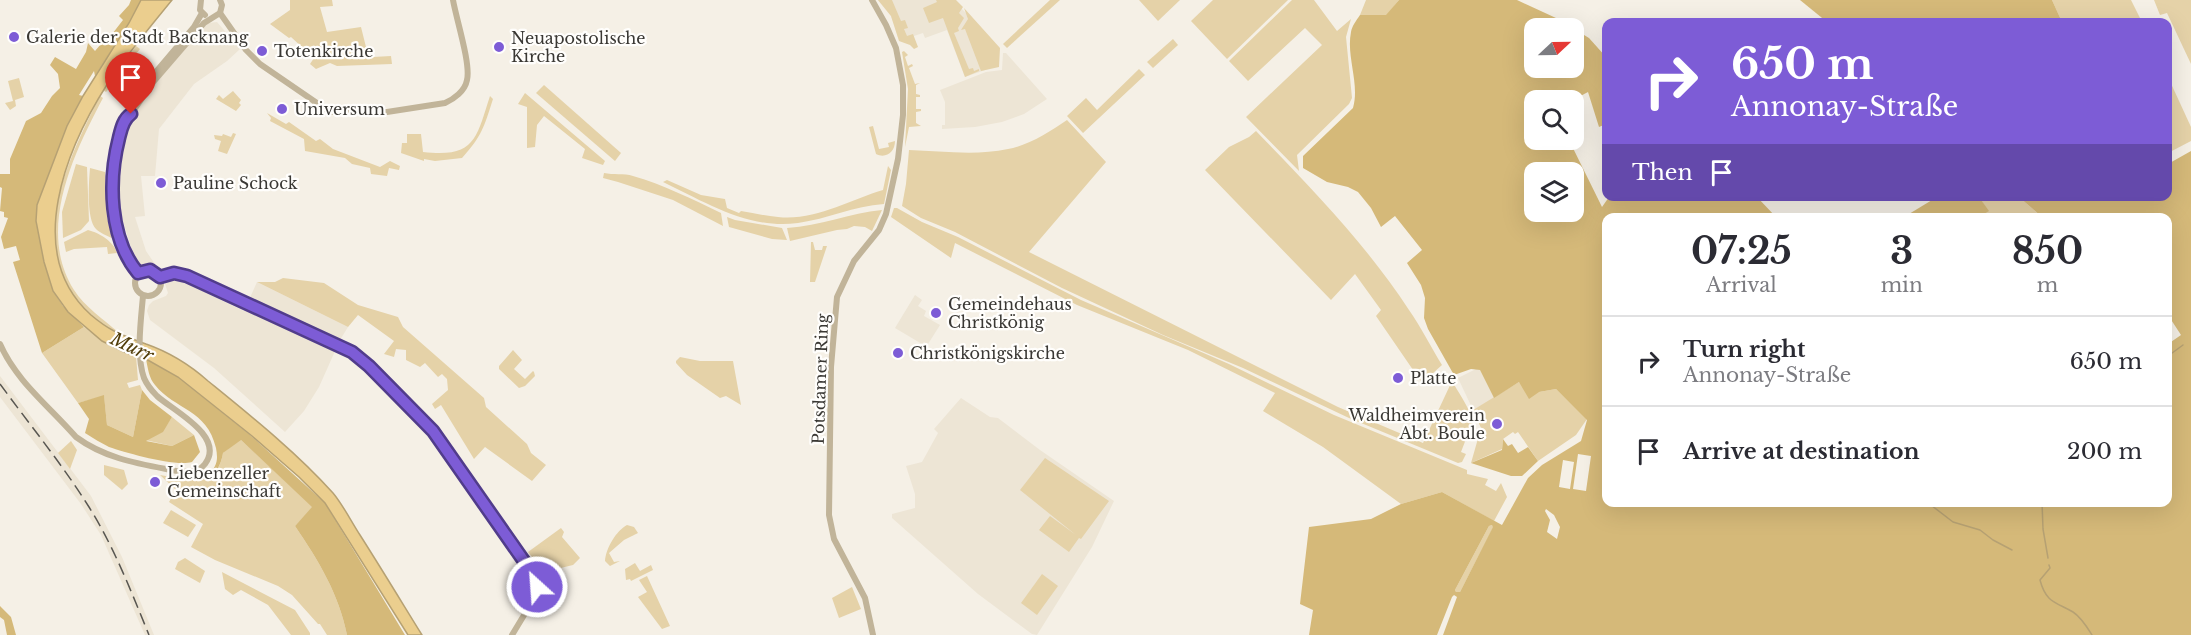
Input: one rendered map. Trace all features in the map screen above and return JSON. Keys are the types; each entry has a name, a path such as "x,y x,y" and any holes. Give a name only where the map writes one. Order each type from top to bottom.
{"street":[{"path":"201,0 199,6 202,13 211,17"},
{"path":"220,0 222,5 220,13 246,51 260,64 330,112 387,112 445,103 453,99 465,86 468,70 453,0"},
{"name":"Potsdamer Ring","path":"872,0 896,48 903,79 901,135 886,214 879,230 854,261 837,297 831,367 830,474 831,530 845,561 861,588 873,635"},
{"path":"138,273 124,250 117,228 113,203 117,146 127,110 133,99 194,27 202,13"},
{"path":"127,116 131,114 165,68 211,17 220,13"},
{"path":"150,270 160,277 161,283 158,291 152,296 143,296 137,292 134,284 138,273 150,270"},
{"path":"160,277 174,273 187,276 341,345 369,366 422,418 470,483 536,581 535,597 512,635"},
{"path":"0,344 6,358 19,375 76,437 101,452 131,462 180,471 195,470 206,462 208,447 203,435 189,419 151,390 145,380 141,366 143,296"}],"shaded area":[{"path":"131,0 141,0 95,76 94,71 79,95 83,96 67,126 37,205 36,221 44,262 53,291 63,306 84,327 42,353 13,262 20,260 16,246 4,249 1,237 8,218 4,217 4,212 0,211 2,188 0,187 0,174 10,174 10,159 26,121 41,113 60,88 58,74 50,65 55,57 76,69 86,52 88,43 95,51 101,44 95,38 102,33 109,38 123,20 119,16"},
{"path":"290,0 332,0 333,6 320,7 327,32 361,27 368,55 391,56 392,64 337,66 330,63 316,69 310,64 316,55 270,24 290,10"},
{"path":"878,0 953,0 971,18 988,69 965,77 947,30 925,38 923,33 914,38 898,37 891,16"},
{"path":"878,0 892,0 901,21 905,20 908,28 904,29 907,36 913,34 918,47 914,49 899,41 891,16"},
{"path":"936,0 956,0 963,7 959,13 964,18 958,28 959,31 954,33 969,69 973,68 974,71 979,69 979,71 965,77 943,18 929,23 923,8 937,2"},
{"path":"1050,0 1060,0 1007,48 1003,44"},
{"path":"1139,0 1180,0 1158,21"},
{"path":"1213,0 1288,0 1227,59 1191,21"},
{"path":"1292,0 1314,0 1337,31 1351,19 1346,37 1352,98 1349,104 1297,155 1299,171 1246,117 1322,45 1305,28 1248,81 1229,61"},
{"path":"1366,0 1399,0 1386,16 1360,15"},
{"path":"1399,0 1517,0 1556,18 1524,18 1524,78 1584,78 1584,35 1602,53 1602,126 1599,127 1588,92 1584,94 1584,90 1524,90 1524,150 1574,150 1580,162 1524,162 1524,222 1584,222 1584,170 1602,207 1606,201 1761,201 1772,213 1602,213 1602,507 2172,507 2172,341 2181,335 2172,321 2172,213 2037,213 2024,201 2172,201 2172,162 2191,151 2191,635 1443,635 1457,597 1454,595 1437,635 1309,635 1313,610 1300,604 1309,527 1371,519 1401,504 1442,492 1502,525 1528,478 1542,465 1581,441 1587,420 1556,389 1539,392 1529,399 1519,382 1494,398 1480,370 1471,369 1454,375 1428,329 1424,318 1425,298 1421,285 1407,263 1422,250 1395,216 1381,227 1371,208 1358,192 1327,182 1303,168 1303,156 1353,108 1355,89 1350,41 1353,26 1360,15 1386,15","holes":["1578,454 1591,456 1586,491 1573,489","1563,460 1574,462 1570,489 1559,487","1546,509 1554,515 1560,527 1557,539 1547,532 1550,520","1492,525 1460,592 1456,592 1489,526"]},
{"path":"1800,0 2052,0 2060,18 1822,18"},
{"path":"2052,0 2131,0 2140,18 2060,18"},
{"path":"2154,0 2191,0 2191,64 2172,24 2172,18 2169,18 2167,13 2160,15"},
{"path":"964,8 1000,48 999,67 981,71 965,29 961,30 968,19"},
{"path":"217,22 240,49 194,84 159,129 155,176 141,176 145,216 135,217 146,251 157,267 140,265 134,257 122,218 118,194 126,133 136,110 153,86 208,23"},
{"path":"1173,39 1178,45 1153,68 1147,62"},
{"path":"136,46 140,49 106,92 103,90"},
{"path":"902,52 908,55 905,57 908,66 912,64 913,66 909,68 915,84 920,83 916,85 916,94 920,97 916,97 916,109 921,109 916,112 916,123 921,126 909,127 905,147 908,89"},
{"path":"1003,53 1006,53 1047,99 1024,114 1002,122 975,127 942,129 942,125 945,125 945,102 940,90 986,72 1002,70"},
{"path":"1139,69 1145,75 1083,133 1067,116 1086,98 1097,110"},
{"path":"19,78 24,97 15,100 16,106 10,110 5,103 13,101 8,81"},
{"path":"544,85 621,153 615,161 536,93"},
{"path":"2172,86 2191,127 2191,141 2172,151"},
{"path":"233,91 241,100 239,103 241,105 236,111 216,99 219,95 223,99"},
{"path":"525,93 605,161 603,165 582,158 585,149 544,116 537,125 535,147 527,148 527,107 518,104"},
{"path":"100,96 103,98 81,143 63,192 58,242 63,267 78,296 118,332 103,325 82,305 65,281 56,256 54,229 58,201 76,146"},
{"path":"490,96 493,99 482,131 462,158 435,161 424,159 424,161 401,153 402,143 407,143 407,134 421,134 423,152 453,152 463,148 476,134"},
{"path":"267,113 286,124 289,122 316,141 320,139 333,149 380,167 390,161 400,166 399,170 389,168 387,176 371,174 370,168 352,164 345,158 305,151 304,139 270,121 271,118"},
{"path":"1067,120 1106,162 1029,252 1338,407 1423,443 1452,381 1469,410 1473,425 1471,441 1466,439 1461,452 1466,454 1462,462 1458,463 1349,418 1243,368 1163,335 1062,288 955,232 921,218 902,206 909,150 971,153 1008,149 1032,141"},
{"path":"873,126 879,149 889,147 888,143 895,141 889,154 883,156 876,154 869,127"},
{"path":"1256,131 1356,239 1413,317 1442,365 1422,383 1376,316 1381,310 1355,274 1331,300 1205,170 1229,147"},
{"path":"233,133 236,134 227,154 218,151 221,141 215,139 214,135 222,136 223,134 231,137"},
{"path":"76,164 87,167 89,221 81,230 63,238 62,212"},
{"path":"888,166 891,170 884,204 862,207 798,223 762,222 728,213 663,182 667,180 701,195 725,199 727,208 739,213 741,211 773,217 792,217 819,213 883,190"},
{"path":"90,168 105,172 107,217 112,238 99,232 93,224 89,200"},
{"path":"604,173 633,176 678,193 721,213 723,226 673,200 603,178"},
{"path":"1930,201 1982,201 1989,211 1986,213 1911,213"},
{"path":"1982,201 2024,201 2037,213 1985,213 1988,211"},
{"path":"894,208 958,237 1081,300 1229,364 1334,415 1467,470 1467,474 1488,479 1485,485 1496,491 1501,483 1507,497 1494,521 1442,492 1401,504 1323,447 1263,411 1275,393 1188,350 1077,305 955,243 951,258 891,217"},
{"path":"882,210 872,231 865,227 854,226 790,241 787,228"},
{"path":"727,217 782,228 787,240 772,239 729,227"},
{"path":"88,230 106,239 117,253 108,254 107,247 74,249 66,252 64,242"},
{"path":"811,242 815,250 822,250 823,246 827,246 815,282 810,282"},
{"path":"173,277 244,311 257,282 348,327 319,387 304,411 285,432 214,368 150,320 147,311 149,305 166,296 168,293 165,284"},
{"path":"283,278 324,283 358,305 398,317 403,327 484,398 486,407 527,444 531,453 546,465 532,481 485,447 474,459 441,405 435,409 432,404 448,390 447,379 442,374 438,377 425,363 420,367 406,360 406,350 396,349 394,357 384,354 394,341 358,315 348,327 257,282 275,282"},
{"path":"915,295 922,300 918,306 926,311 924,316 940,325 928,344 924,342 922,344 895,328"},
{"path":"84,327 108,345 136,356 138,380 127,383 129,388 140,385 142,390 133,437 107,425 104,396 78,403 42,353"},
{"path":"513,350 522,360 514,369 525,379 533,371 535,376 525,386 519,388 499,369"},
{"path":"680,357 700,361 733,361 741,405 726,396 720,398 687,375 676,363"},
{"path":"146,359 178,377 249,434 325,503 405,635 347,635 339,605 327,578 295,526 312,507 241,440 223,453 216,471 208,478 188,479 204,477 215,466 217,452 212,435 198,418 155,385"},
{"path":"1476,369 1480,370 1494,398 1473,410 1458,378"},
{"path":"0,376 91,496 122,557 154,635 145,635 101,535 81,504 0,397"},
{"path":"1519,382 1539,392 1556,389 1587,419 1576,435 1538,461 1518,432 1515,434 1513,432 1503,439 1502,449 1471,463 1481,428 1473,410"},
{"path":"142,390 150,400 172,417 163,432 146,441 172,446 194,435 200,452 192,462 174,463 139,456 109,447 85,433 89,419 78,403 104,395 107,425 133,437"},
{"path":"961,398 990,417 998,418 1114,501 1092,547 1037,635 1032,634 978,594 892,518 892,514 915,508 915,494 906,466 922,462 938,433 934,429"},
{"path":"172,417 194,435 172,446 145,440 162,432"},
{"path":"240,439 313,507 295,526 327,578 339,605 347,635 327,635 320,624 292,595 278,586 215,560 191,547 203,524 169,502 176,490 160,475 190,480 208,477 220,465 223,453"},
{"path":"1503,439 1508,446 1512,444 1518,453 1528,447 1538,461 1522,476 1511,476 1471,463 1502,450"},
{"path":"71,441 77,450 70,469 58,453"},
{"path":"1045,458 1109,501 1069,552 1039,530 1050,516 1076,535 1020,490"},
{"path":"104,465 124,470 128,484 122,490 104,475"},
{"path":"171,510 196,525 188,537 163,523"},
{"path":"627,525 634,527 638,533 624,540 609,553 614,562 620,561 610,566 605,561 607,551 615,536"},
{"path":"1489,526 1494,526 1460,592 1456,592"},
{"path":"561,528 564,532 562,537 580,558 573,565 544,572 528,552"},
{"path":"185,558 205,571 200,583 175,569 178,562"},
{"path":"635,563 640,571 651,565 653,570 631,581 626,580 625,569"},
{"path":"222,572 295,610 310,635 291,635 268,605 241,590 233,595 225,589"},
{"path":"1042,574 1058,586 1037,615 1021,603"},
{"path":"647,576 670,626 662,629 638,597 647,592 639,580"},
{"path":"852,587 861,609 839,618 832,598"},
{"path":"0,606 11,617 16,635 7,635 4,620 0,617"}],"water":[{"name":"Murr","path":"141,0 172,0 123,62 93,109 66,168 58,200 55,231 59,262 70,290 91,315 111,329 163,351 194,370 304,463 340,503 422,635 408,635 325,503 299,477 178,377 146,359 124,352 102,341 68,312 53,291 44,262 36,221 37,205 67,126"}],"waterway":[{"path":"2172,353 2183,345"},
{"path":"1934,507 1953,522 1980,530 2012,550"},
{"path":"2042,507 2048,558"},
{"path":"2049,565 2050,568 2040,580 2045,593 2052,601 2076,614 2092,635"}],"railway":[{"path":"0,384 68,475 98,522 122,570 149,635"}],"place":[{"name":"Galerie der Stadt Backnang","path":"14,37"},
{"name":"Neuapostolische Kirche","path":"499,47"},
{"name":"Totenkirche","path":"262,51"},
{"name":"Universum","path":"282,109"},
{"name":"Pauline Schock","path":"161,183"},
{"name":"Gemeindehaus Christkönig","path":"936,313"},
{"name":"Christkönigskirche","path":"898,353"},
{"name":"Platte","path":"1398,378"},
{"name":"Waldheimverein Abt. Boule","path":"1497,424"},
{"name":"Liebenzeller Gemeinschaft","path":"155,482"}],"route":[{"path":"131,114 127,116 123,125 117,146 113,196 117,228 124,250 138,273 150,270 160,277 167,273 187,276 352,352 369,366 433,431 533,574 537,587"}]}
